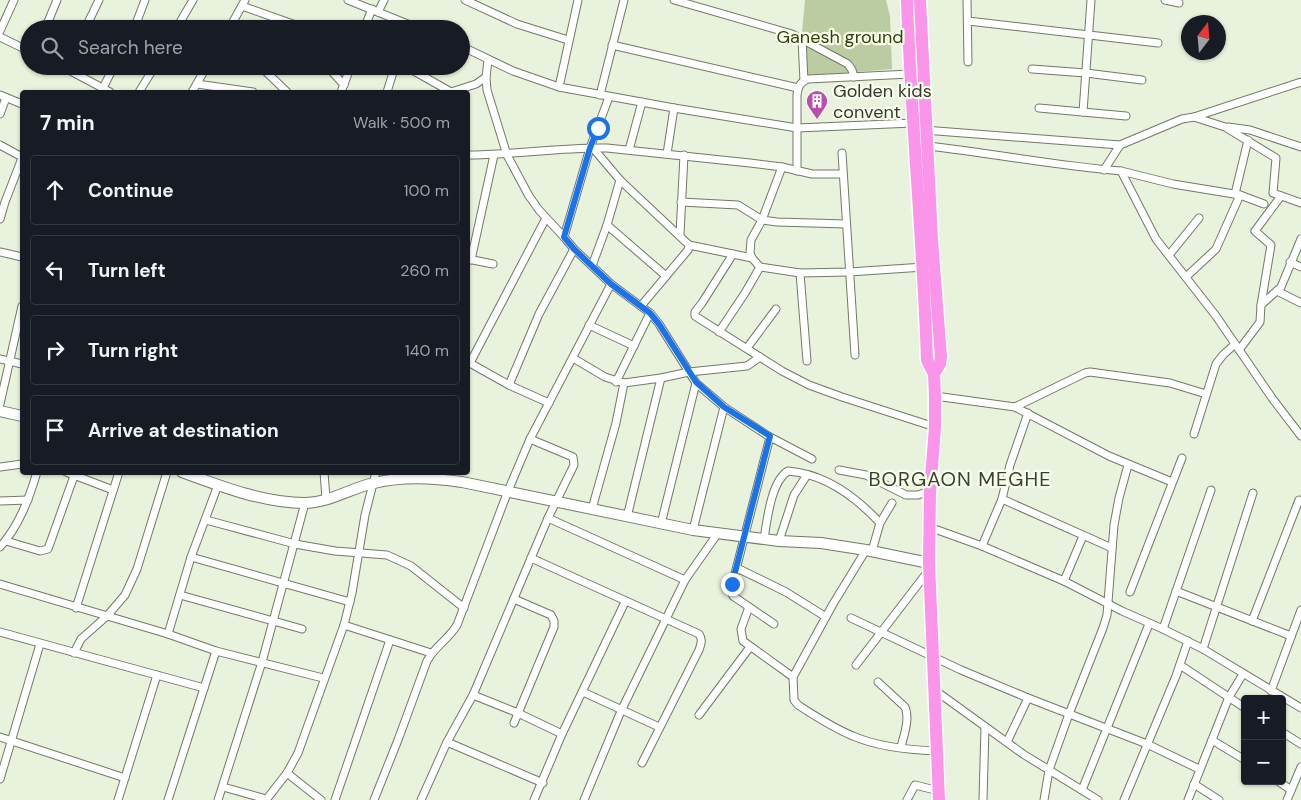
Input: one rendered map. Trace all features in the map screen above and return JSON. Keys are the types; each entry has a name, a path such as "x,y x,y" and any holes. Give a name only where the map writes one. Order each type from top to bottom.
{"highway":[{"path":"907,0 910,74 917,127 926,146 941,356 940,364 934,374"},
{"path":"920,0 917,127 927,360 934,374 935,396 935,427 930,491 929,567 936,691 939,796"}],"street":[{"path":"0,31 14,0"},
{"path":"49,20 57,0"},
{"path":"89,20 99,0"},
{"path":"137,20 145,0"},
{"path":"181,20 193,0"},
{"path":"348,0 398,20"},
{"path":"370,20 384,0"},
{"path":"465,0 517,24 568,40"},
{"path":"559,87 578,0"},
{"path":"600,95 624,0"},
{"path":"674,0 780,30 802,39 848,64 854,77"},
{"path":"968,0 968,62"},
{"path":"1083,112 1091,0"},
{"path":"1165,0 1179,3"},
{"path":"235,20 244,3 281,20"},
{"path":"968,21 1158,43"},
{"path":"0,37 20,47"},
{"path":"797,171 798,88 804,81 802,39"},
{"path":"612,45 798,88"},
{"path":"470,51 512,71 559,87 797,128 917,127 1120,145 1182,119 1194,117 1301,82"},
{"path":"488,60 487,90 507,155 529,196 546,218 574,249 611,284 650,313 696,382 724,407 812,460"},
{"path":"1032,69 1142,80"},
{"path":"804,81 910,74"},
{"path":"79,75 106,90 111,75"},
{"path":"140,90 149,75"},
{"path":"193,90 202,75"},
{"path":"269,75 285,90"},
{"path":"335,75 344,85"},
{"path":"342,90 348,75"},
{"path":"388,90 392,75"},
{"path":"421,75 447,90"},
{"path":"457,90 470,86 486,77"},
{"path":"197,84 235,90"},
{"path":"0,114 3,97 20,103"},
{"path":"564,237 609,97"},
{"path":"629,150 642,102"},
{"path":"666,154 674,108"},
{"path":"1039,108 1126,116"},
{"path":"1194,117 1225,127 1250,130 1301,147"},
{"path":"1225,127 1276,158 1273,193 1301,203"},
{"path":"1186,277 1216,249 1238,195 1248,140"},
{"path":"0,145 20,156"},
{"path":"1104,170 1120,145"},
{"path":"926,146 1121,171 1173,184 1238,195 1264,204"},
{"path":"592,148 620,180 680,234 689,245 752,258"},
{"path":"470,155 507,155 592,148 684,155 782,167 812,174 843,174"},
{"path":"842,153 855,355"},
{"path":"470,256 494,155"},
{"path":"680,234 684,155"},
{"path":"0,219 20,162"},
{"path":"782,167 762,220 751,240 750,252 752,258 760,266 800,273 924,267"},
{"path":"1121,171 1156,239 1186,277 1301,436"},
{"path":"592,266 607,225 620,180"},
{"path":"1194,434 1216,364 1223,355 1237,347 1260,322 1271,245 1255,231 1281,196"},
{"path":"681,202 738,205 762,220 777,222 846,224"},
{"path":"470,360 546,218"},
{"path":"1169,255 1199,218"},
{"path":"607,225 666,276"},
{"path":"1261,305 1281,287 1290,262 1301,240"},
{"path":"641,306 688,250 689,245"},
{"path":"509,385 539,314 574,249"},
{"path":"0,252 20,257"},
{"path":"733,254 694,314 695,316 782,371 809,385 935,427"},
{"path":"470,260 493,264"},
{"path":"1290,262 1301,267"},
{"path":"719,332 745,293 760,266"},
{"path":"800,273 807,361"},
{"path":"374,800 431,653 452,634 530,439 611,284"},
{"path":"1277,290 1301,304"},
{"path":"747,348 776,309"},
{"path":"616,382 650,313"},
{"path":"0,404 20,317"},
{"path":"590,325 634,346"},
{"path":"573,358 605,378 624,383 690,372 747,366 760,357"},
{"path":"0,359 20,363"},
{"path":"470,363 509,385 549,403"},
{"path":"1015,407 1090,372 1170,383 1206,394"},
{"path":"627,517 660,378"},
{"path":"661,524 696,382"},
{"path":"592,509 616,423 624,383"},
{"path":"935,396 1015,407 1128,465 1172,482"},
{"path":"693,530 724,407"},
{"path":"0,411 20,416"},
{"path":"982,546 1002,499 1010,466 1028,412"},
{"path":"770,436 732,584 732,593 749,608 774,624"},
{"path":"421,800 472,695 548,518 574,465 574,459 530,439"},
{"path":"1130,592 1182,458"},
{"path":"0,467 20,464"},
{"path":"1044,800 1049,770 1103,628 1108,603 1112,548 1119,498 1128,465"},
{"path":"839,470 866,475 906,495 930,491"},
{"path":"764,539 771,502 781,476 788,472 807,475 834,485 856,499 880,523"},
{"path":"0,547 6,541 20,518 36,475"},
{"path":"76,608 118,475"},
{"path":"74,653 81,639 107,616 125,595 131,583 167,475"},
{"path":"190,475 218,485 267,498 306,503 326,499 374,478 425,478 462,482 693,530 744,537 821,543 869,551 929,567 856,665"},
{"path":"324,475 326,499"},
{"path":"779,540 794,495 807,475"},
{"path":"6,541 40,551 48,549 74,476 113,490"},
{"path":"223,787 266,799 287,773 298,753 344,626 374,478"},
{"path":"168,634 191,557 218,485"},
{"path":"1163,628 1211,490"},
{"path":"1203,649 1253,493"},
{"path":"1002,499 1112,548"},
{"path":"0,501 28,500"},
{"path":"1252,620 1299,500"},
{"path":"218,800 262,662 306,503"},
{"path":"892,503 880,523 869,551 826,617 793,677 794,700 798,705 852,736 901,747 938,751"},
{"path":"548,518 685,580"},
{"path":"206,520 295,544 359,553 387,554 411,566 464,608"},
{"path":"929,528 982,546 1064,581 1149,624 1163,628 1203,649 1301,708"},
{"path":"584,800 621,711 685,580 718,534"},
{"path":"1064,581 1083,536"},
{"path":"191,557 350,602"},
{"path":"531,558 699,634 702,640 699,650 642,763"},
{"path":"737,568 786,592 826,617"},
{"path":"0,584 216,650 324,678"},
{"path":"1176,591 1291,636"},
{"path":"180,594 302,629"},
{"path":"514,599 551,616 554,621 552,635 514,723"},
{"path":"534,800 562,734 625,602"},
{"path":"749,608 741,629 743,642 793,677"},
{"path":"1271,691 1291,636 1299,620 1301,610"},
{"path":"851,618 934,658 1028,698 1147,744 1199,769"},
{"path":"1085,794 1106,728 1149,624"},
{"path":"344,626 431,653"},
{"path":"0,633 204,688"},
{"path":"335,800 390,640"},
{"path":"1124,800 1180,665 1188,641"},
{"path":"0,779 40,644"},
{"path":"699,715 750,647"},
{"path":"168,800 216,650"},
{"path":"1180,665 1241,705"},
{"path":"1188,800 1229,697 1243,674"},
{"path":"118,800 157,675"},
{"path":"878,682 905,707 907,712 908,717 901,747"},
{"path":"936,691 1007,742 1085,794 1098,800"},
{"path":"583,692 659,727"},
{"path":"472,695 518,713 562,734"},
{"path":"1007,742 1028,698"},
{"path":"983,800 985,727"},
{"path":"1286,735 1301,744"},
{"path":"0,737 126,778"},
{"path":"1212,740 1241,758"},
{"path":"448,742 542,782"},
{"path":"1287,800 1301,767"},
{"path":"287,773 312,797 321,800"},
{"path":"1194,784 1219,800"},
{"path":"907,800 915,785 939,796"},
{"path":"1284,785 1291,790"}],"green space":[{"name":"Ganesh ground","path":"805,0 886,0 890,16 892,69 807,76 802,32"}],"place":[{"name":"Golden kids convent","path":"817,120"}],"district":[{"name":"BORGAON MEGHE","path":"960,479"}],"route":[{"path":"598,128 590,148 564,237 611,284 650,313 696,382 724,407 770,436 732,584"}]}
